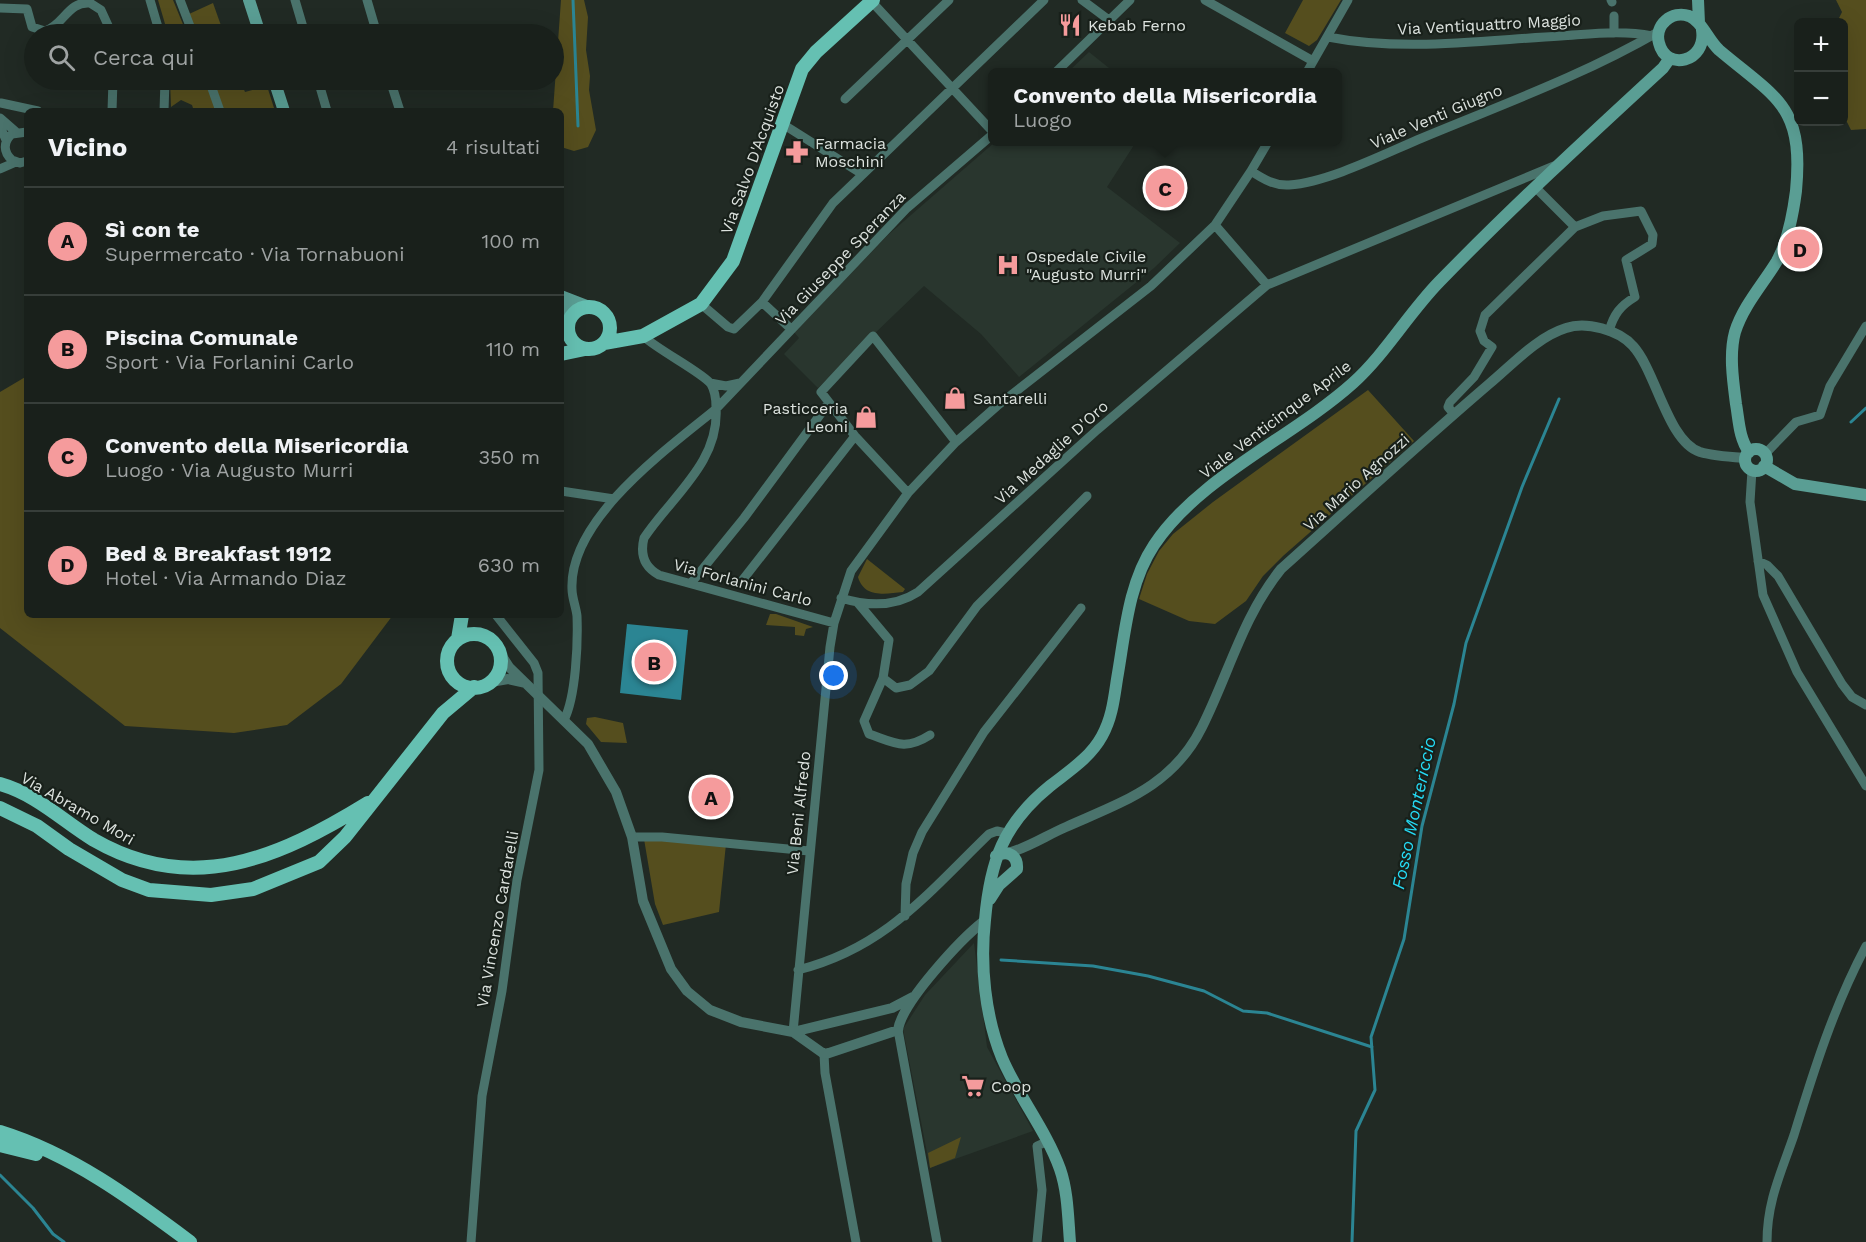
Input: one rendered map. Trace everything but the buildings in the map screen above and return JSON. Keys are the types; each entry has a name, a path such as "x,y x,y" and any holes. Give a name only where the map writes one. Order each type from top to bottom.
{"main road":[{"path":"249,0 257,24"},
{"path":"1687,15 1692,0"},
{"path":"1698,0 1700,27 1702,44 1698,51 1686,60 1670,58 1660,47 1655,34 1661,25 1672,16 1687,15 1700,27 1718,49 1775,96 1788,115 1796,140 1796,191 1785,242 1777,260 1742,316 1734,339 1734,385 1747,465 1760,463 1795,484 1866,495"},
{"name":"Via Salvo D'Acquisto","path":"661,325 701,304 733,261 802,69 816,52 872,1"},
{"path":"1698,51 1718,49"},
{"name":"Viale Venticinque Aprile","path":"1070,1242 1067,1203 1059,1169 1002,1058 991,1021 986,989 984,921 999,859 1009,830 1029,805 1094,750 1104,733 1112,715 1128,615 1138,577 1151,550 1167,527 1198,497 1350,385 1381,356 1435,286 1557,165 1663,68 1670,58"},
{"path":"277,90 283,108"},
{"path":"564,297 604,315 609,324 609,334 604,343"},
{"path":"564,304 568,308 569,326 574,343 585,349"},
{"path":"564,339 577,311 592,308"},
{"path":"609,324 635,331 661,325"},
{"path":"564,353 643,336 661,325"},
{"path":"1747,455 1757,449 1760,463"},
{"path":"463,618 458,639 448,655 450,671 459,683 474,687 491,682 500,669 500,653 467,618"},
{"path":"458,639 465,635 481,635"},
{"name":"Via Abramo Mori","path":"443,713 453,691 454,677"},
{"name":"Via Abramo Mori","path":"0,808 37,826 69,849 122,880 149,890 180,895 211,895 253,889 319,862 345,837 443,713 474,687"},
{"name":"Via Abramo Mori","path":"0,784 40,801 66,822 118,853 146,863 177,867 208,868 250,861 316,835 375,799"},
{"path":"1009,878 997,875 999,859 1015,857 1018,865"},
{"name":"Viale Venticinque Aprile","path":"987,906 999,885 1015,873 1018,865"},
{"path":"0,1132 76,1164 134,1200 190,1242"},
{"path":"0,1145 76,1164"}],"street":[{"path":"150,0 157,24"},
{"path":"180,0 189,24"},
{"path":"295,0 302,24"},
{"path":"367,0 374,24"},
{"path":"845,99 949,0"},
{"path":"701,304 728,327 734,329 762,302 833,203 1044,0"},
{"path":"1082,0 1109,20"},
{"path":"1060,68 1130,0"},
{"path":"1205,0 1313,61"},
{"path":"1309,68 1348,0"},
{"path":"872,1 988,127"},
{"path":"57,24 75,5 90,3 101,10 107,24"},
{"path":"0,8 27,9 31,24"},
{"path":"1614,16 1614,33"},
{"name":"Via Ventiquattro Maggio","path":"1328,37 1352,42 1407,44 1614,33 1655,34"},
{"name":"Viale Venti Giugno","path":"1251,171 1274,184 1304,183 1356,165 1573,75 1640,44 1655,34"},
{"path":"112,108 113,90"},
{"path":"164,108 165,90"},
{"path":"213,90 219,108"},
{"path":"321,90 326,108"},
{"path":"393,90 399,108"},
{"path":"1,103 24,108"},
{"path":"0,118 16,132"},
{"path":"781,123 862,174"},
{"path":"0,126 6,140 6,153 16,162"},
{"path":"6,140 16,132 24,132"},
{"name":"Via Giuseppe Speranza","path":"560,716 571,698 577,631 577,613 572,590 573,567 587,533 614,499 716,409 907,208 988,137"},
{"path":"1251,171 1265,146"},
{"path":"0,169 24,161"},
{"name":"Via Medaglie D'Oro","path":"841,598 858,603 897,602 918,592 1097,430 1267,285 1557,165"},
{"name":"Via Beni Alfredo","path":"793,1032 809,851 834,623 851,571 908,493 956,442 997,406 1150,286 1215,225 1251,171"},
{"path":"1535,187 1575,227"},
{"path":"1454,414 1448,407 1450,402 1473,377 1492,347 1484,341 1480,331 1485,315 1575,227 1595,218 1641,211 1653,235 1652,244 1633,253 1626,260 1635,297 1621,305 1612,318 1609,331"},
{"path":"1215,225 1267,285"},
{"path":"762,302 792,329"},
{"path":"1866,326 1830,386 1820,415 1796,422 1760,463 1749,492 1763,595 1777,632 1797,672 1866,786"},
{"name":"Via Mario Agnozzi","path":"999,859 1156,785 1179,763 1202,729 1243,628 1262,592 1281,569 1454,414 1547,336 1568,327 1609,331 1633,345 1685,442 1699,452 1747,455"},
{"path":"643,336 710,383 726,386 740,383"},
{"path":"908,493 855,436 821,392 873,336 956,442"},
{"path":"710,383 716,409"},
{"path":"692,582 744,518 828,404"},
{"name":"Via Forlanini Carlo","path":"716,409 715,429 706,457 651,529 642,549 644,559 653,572 834,623"},
{"path":"741,582 855,436"},
{"path":"564,491 614,499"},
{"path":"883,678 896,688 910,685 929,671 977,606 1087,496"},
{"path":"1758,561 1767,565 1778,576 1842,684 1852,697 1866,705"},
{"path":"858,603 889,640 883,678 864,721 869,734 903,745 916,744 930,735"},
{"path":"905,916 906,884 913,853 922,832 984,732 1081,608"},
{"name":"Via Vincenzo Cardarelli","path":"471,1242 482,1096 502,991 517,880 538,770 540,715 536,667 498,618"},
{"path":"500,653 509,667 592,750 616,792 632,837 643,901 671,969 687,991 710,1010 741,1022 793,1032 824,1054"},
{"path":"491,682 508,679 528,684"},
{"path":"798,970 830,962 880,936 905,916 989,834 1009,830"},
{"path":"632,837 662,837 809,851"},
{"path":"1018,865 1029,844"},
{"path":"824,1054 898,1026 915,997 970,932 984,921"},
{"path":"1767,1242 1770,1205 1811,1078 1842,995 1866,946"},
{"path":"793,1032 892,1008 915,997"},
{"path":"892,1008 898,1026 937,1242"},
{"path":"824,1054 825,1073 856,1242"},
{"path":"1037,1242 1042,1190 1037,1146 1046,1142"}],"shaded area":[{"path":"158,0 173,0 183,24 165,24"},
{"path":"561,0 584,0 588,17 586,50 590,76 589,90 596,130 588,147 574,151 564,148 564,108 553,108 555,90 564,90 564,24 559,24"},
{"path":"1303,0 1341,0 1317,40 1309,46 1285,33"},
{"path":"1836,0 1866,0 1866,129 1851,130 1848,124 1848,18 1839,18 1842,12"},
{"path":"213,3 220,24 193,24 189,14"},
{"path":"1089,52 1109,68 1072,68"},
{"path":"170,90 210,90 216,108 193,108 192,105 181,100 171,107"},
{"path":"217,90 244,90 245,92 268,90 274,108 223,108"},
{"name":"Ospedale Civile \"Augusto Murri\"","path":"990,146 1133,146 1107,187 1180,243 1154,268 1019,377 981,334 924,286 818,388 784,354 799,338 794,332 888,235"},
{"path":"24,378 24,618 391,618 341,684 287,725 234,733 125,726 0,628 0,392"},
{"path":"1368,390 1414,441 1283,556 1263,576 1246,601 1215,624 1189,621 1139,599 1147,574 1159,551 1173,534 1213,502"},
{"path":"867,559 905,589 903,592 876,593 865,588 858,577"},
{"path":"770,614 813,627 806,629 804,636 795,635 795,627 766,625"},
{"path":"595,717 623,723 627,743 601,742 586,724 587,718"},
{"path":"644,839 726,844 719,912 663,925 655,904"},
{"path":"974,943 987,1047 1033,1131 930,1168 903,1029 925,995"},
{"path":"961,1137 955,1158 930,1168 928,1153"}],"water":[{"path":"627,624 688,630 681,700 620,693"}],"waterway":[{"path":"573,0 578,126"},
{"name":"Fosso Montericcio","path":"1352,1242 1356,1131 1375,1090 1371,1037 1404,939 1422,826 1454,704 1466,643 1522,487 1559,399"},
{"path":"1851,422 1866,408"},
{"path":"1001,960 1093,966 1148,976 1204,991 1243,1011 1267,1013 1372,1047"},
{"path":"0,1175 33,1208 53,1234 64,1242"}],"place":[{"name":"Kebab Ferno","path":"1070,25"},
{"name":"Farmacia Moschini","path":"797,152"},
{"name":"Convento della Misericordia","path":"1165,188"},
{"name":"Bed & Breakfast 1912","path":"1800,249"},
{"name":"Ospedale Civile \"Augusto Murri\"","path":"1008,265"},
{"name":"Santarelli","path":"955,398"},
{"name":"Pasticceria Leoni","path":"866,417"},
{"name":"Piscina Comunale","path":"654,662"},
{"name":"Sì con te","path":"711,797"},
{"name":"Coop","path":"973,1086"}]}
